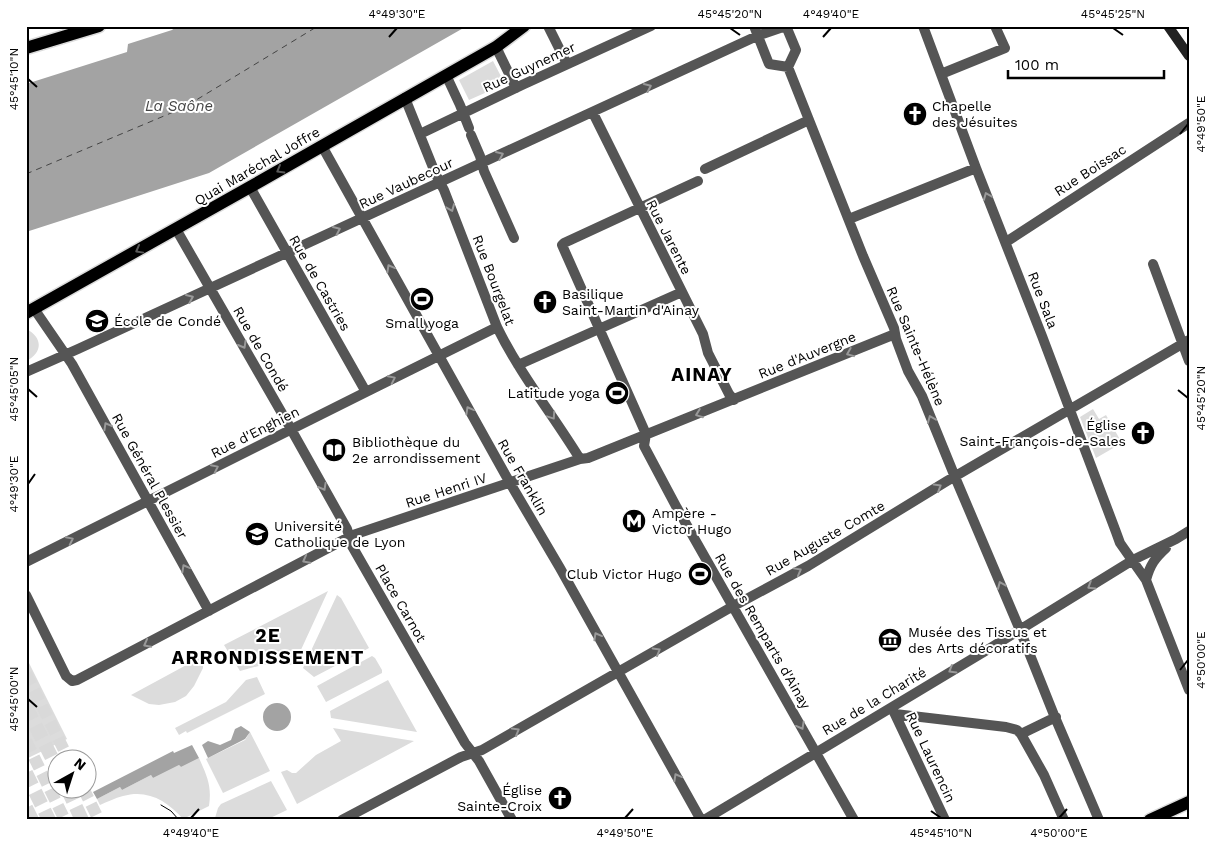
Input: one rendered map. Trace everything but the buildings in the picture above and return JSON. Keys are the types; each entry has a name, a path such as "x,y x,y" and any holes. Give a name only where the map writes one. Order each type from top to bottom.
{"main road":[{"path":"26,48 99,26"},
{"name":"Quai Maréchal Joffre","path":"29,309 176,229 496,47 524,26"},
{"path":"1168,26 1189,56"},
{"path":"1150,820 1189,802"}],"street":[{"path":"548,26 567,64"},
{"name":"Rue Guynemer","path":"420,134 651,26"},
{"path":"756,31 769,64 788,67 796,50 786,26"},
{"name":"Rue Vaubecour","path":"26,372 593,113 756,31 786,26"},
{"name":"Rue Sala","path":"923,26 1120,542 1146,580 1189,690"},
{"path":"941,74 1005,48 995,26"},
{"path":"496,47 516,88"},
{"name":"Rue Sainte-Hélène","path":"788,67 894,328 897,344 908,371 922,396 1099,820"},
{"path":"446,75 514,238"},
{"name":"Rue Bourgelat","path":"405,98 479,278 497,328 518,365 580,459"},
{"name":"Rue Jarente","path":"593,113 703,334 708,353 734,400"},
{"path":"705,169 809,120"},
{"name":"Rue Boissac","path":"1006,242 1189,122"},
{"name":"Rue Franklin","path":"322,146 510,483 702,820"},
{"path":"849,220 976,168"},
{"path":"646,434 562,245 698,181"},
{"name":"Rue de Castries","path":"250,187 366,392"},
{"name":"Rue de Condé","path":"176,229 292,430 347,530 349,537"},
{"path":"1153,264 1185,342 1189,361"},
{"path":"518,365 682,292"},
{"name":"Rue Général Plessier","path":"29,309 37,313 72,364 209,611"},
{"name":"Rue d'Enghien","path":"26,562 497,328"},
{"name":"Rue d'Auvergne","path":"580,459 588,458 895,334"},
{"name":"Rue Auguste Comte","path":"473,753 482,750 816,561 1185,342"},
{"name":"Rue des Remparts d'Ainay","path":"646,434 644,446 677,508 854,820"},
{"name":"Rue Henri IV","path":"349,537 580,459"},
{"name":"Rue de la Charité","path":"702,820 816,752 893,710 1133,560 1189,531"},
{"path":"26,595 66,676 72,681 85,677 349,537"},
{"name":"Place Carnot","path":"349,537 352,546 460,735 473,753"},
{"path":"1146,580 1153,561 1176,539"},
{"path":"893,710 1012,727 1017,730 1044,775 1064,820"},
{"name":"Rue Laurencin","path":"893,710 945,820"},
{"path":"1021,734 1056,717"},
{"path":"342,820 461,757 473,753 512,820"}],"shaded area":[{"path":"493,61 505,84 469,100 459,80"},
{"path":"26,329 36,336 39,345 36,354 26,361"},
{"path":"1093,409 1099,419 1106,415 1122,443 1096,458 1080,417"},
{"path":"328,591 294,665 261,665 240,671 224,645"},
{"path":"337,595 341,598 369,648 314,677 303,668"},
{"path":"203,656 203,668 194,686 186,696 175,702 159,705 149,704 131,695"},
{"path":"372,656 375,658 382,673 326,702 317,686"},
{"path":"26,657 67,739 26,759"},
{"path":"257,677 265,694 187,733 186,731 179,735 175,728 226,702 246,680"},
{"path":"388,680 417,732 331,718 330,711"},
{"path":"333,728 414,741 297,804 281,772 287,770 296,773 316,755 341,741"},
{"path":"250,732 270,771 223,793 206,759 245,740"},
{"path":"199,758 208,781 210,793 209,806 183,819 164,802 149,795 132,794 100,805 97,799 120,787 122,790 151,775 153,778 179,765 181,767"},
{"path":"271,781 287,810 266,820 216,820 218,808 221,804"}],"water":[{"name":"La Saône","path":"177,26 467,26 209,173 26,232 26,84 127,52 128,44 172,30"},
{"path":"277,703 287,707 291,717 287,727 277,731 267,727 263,717 267,707"},
{"path":"241,726 250,732 245,739 208,758 202,745 208,741 220,745 231,740 235,729"},
{"path":"192,745 199,758 181,767 179,765 153,778 151,775 122,790 120,787 97,799 98,789 173,751 174,753"}],"ferry route":[{"path":"26,174 183,108 318,26"}],"tunnel":[{"path":"26,674 63,748"},
{"path":"26,707 48,750"},
{"path":"26,741 65,820"},
{"path":"26,773 49,820"},
{"path":"72,798 82,820"},
{"path":"88,798 99,820"},
{"path":"26,808 32,820"}],"tram line":[{"path":"161,805 171,811 179,820"}],"place":[{"name":"Chapelle des Jésuites","path":"915,114"},
{"name":"Small yoga","path":"422,299"},
{"name":"Basilique Saint-Martin d'Ainay","path":"545,302"},
{"name":"École de Condé","path":"97,321"},
{"name":"Latitude yoga","path":"617,393"},
{"name":"Église Saint-François-de-Sales","path":"1143,433"},
{"name":"Bibliothèque du 2e arrondissement","path":"334,450"},
{"name":"Ampère - Victor Hugo","path":"634,521"},
{"name":"Université Catholique de Lyon","path":"257,534"},
{"name":"Club Victor Hugo","path":"700,574"},
{"name":"Musée des Tissus et des Arts décoratifs","path":"890,640"},
{"name":"Église Sainte-Croix","path":"560,798"}],"district":[{"name":"AINAY","path":"702,374"},
{"name":"2E ARRONDISSEMENT","path":"268,646"}]}
